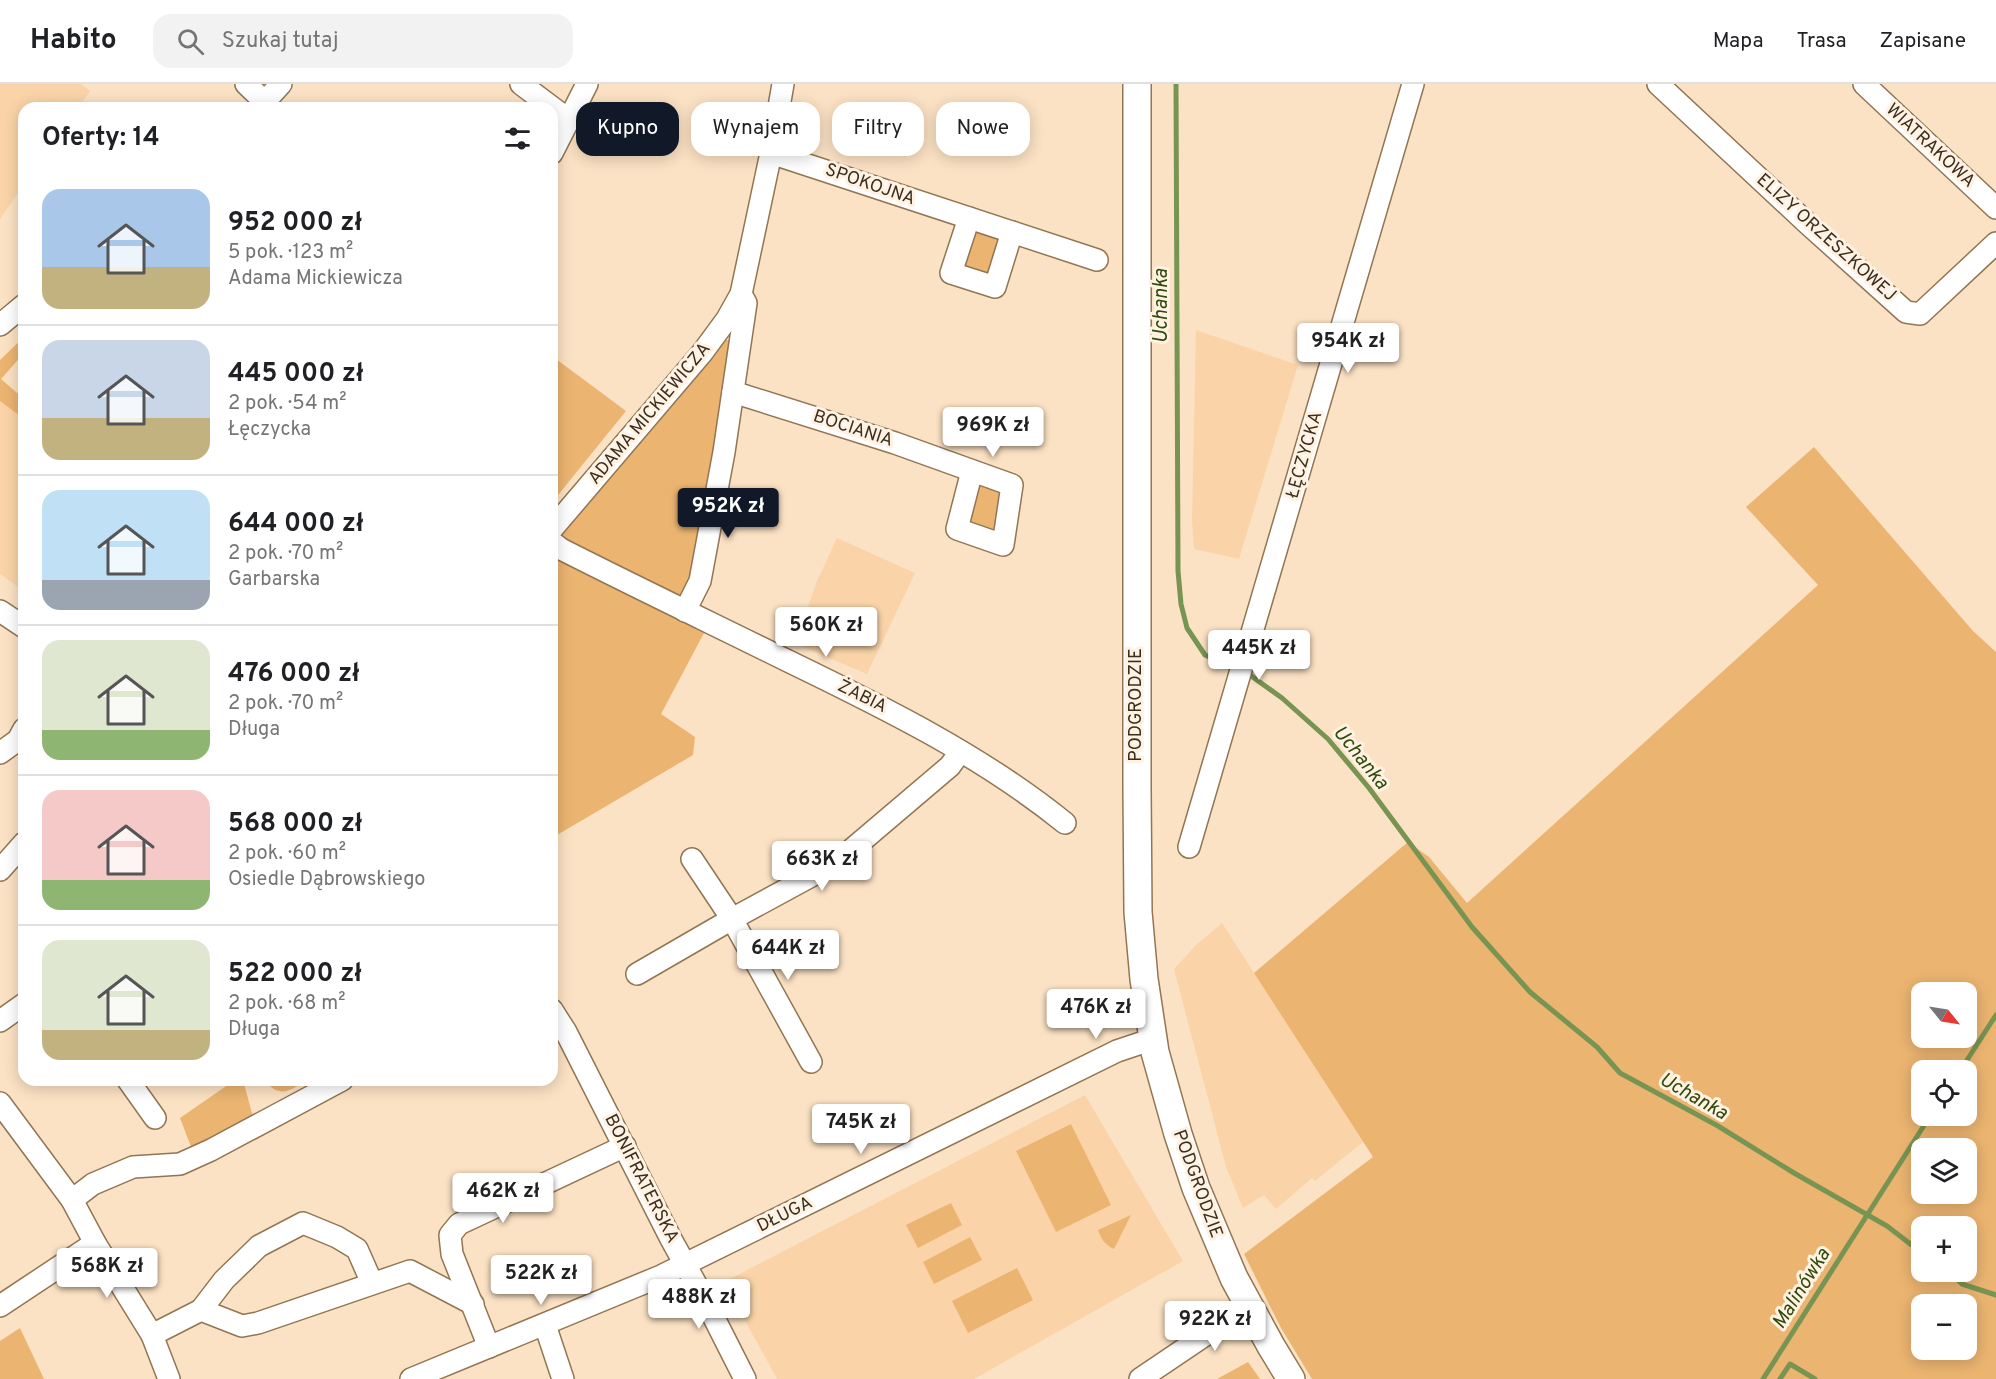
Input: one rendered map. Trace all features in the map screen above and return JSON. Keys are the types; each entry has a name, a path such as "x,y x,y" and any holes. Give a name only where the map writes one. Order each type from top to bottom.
{"main road":[{"name":"PODGRODZIE","path":"1137,84 1136,718 1138,912 1144,979 1153,1039 1178,1134 1196,1188 1221,1250 1249,1308 1291,1379"}],"street":[{"path":"246,84 260,102"},
{"path":"265,102 280,84"},
{"path":"521,84 544,102"},
{"path":"558,141 587,84"},
{"name":"ADAMA MICKIEWICZA","path":"780,102 783,84"},
{"name":"ŁĘCZYCKA","path":"1189,847 1413,84"},
{"name":"ELIZY ORZESZKOWEJ","path":"1658,84 1906,312 1920,314 1996,243"},
{"name":"WIATRAKOWA","path":"1863,84 1996,208"},
{"path":"558,112 568,120"},
{"name":"ADAMA MICKIEWICZA","path":"558,522 702,353 727,320 741,294 770,156"},
{"name":"SPOKOJNA","path":"780,156 1097,260"},
{"path":"969,218 951,273 995,287 1012,232"},
{"name":"ADAMA MICKIEWICZA","path":"685,611 700,581 734,392 746,303 741,294"},
{"path":"0,325 18,310"},
{"name":"BOCIANIA","path":"734,392 895,443 972,471"},
{"name":"ŻABIA","path":"558,547 896,714 1032,796 1065,823"},
{"path":"0,611 18,623"},
{"path":"0,753 18,740"},
{"path":"637,974 837,862 950,766 960,752"},
{"path":"0,870 18,850"},
{"path":"692,859 732,919 811,1062"},
{"path":"0,1021 18,1008"},
{"name":"BONIFRATERSKA","path":"558,1019 745,1379"},
{"name":"DŁUGA","path":"411,1379 545,1325 685,1264 1117,1051 1153,1039"},
{"path":"132,1086 155,1118"},
{"path":"72,1200 93,1184 133,1167 180,1164 211,1150 331,1086"},
{"path":"3,1114 72,1200 95,1243 152,1335 169,1379"},
{"path":"489,1347 452,1254 450,1235 459,1224 625,1146"},
{"path":"152,1335 201,1310 224,1280 258,1246 303,1223 337,1237 357,1249 372,1283"},
{"path":"0,1306 95,1243"},
{"path":"201,1310 242,1326 258,1323 410,1271 473,1304"},
{"path":"1140,1379 1249,1308"},
{"path":"545,1325 563,1379"}],"shaded area":[{"path":"0,84 81,84 90,91 82,102 18,102 18,193 0,219"},
{"path":"970,228 1001,234 992,276 960,271"},
{"path":"1196,330 1298,365 1239,559 1194,549 1192,519"},
{"path":"725,340 730,340 732,345 697,573 679,601 564,539 562,532"},
{"path":"18,343 18,360 1,379 18,394 18,414 0,401 0,360"},
{"path":"558,360 626,411 558,495"},
{"path":"0,401 18,414 18,587 0,574"},
{"path":"1814,447 1973,631 1996,652 1996,1379 1312,1379 1281,1328 1244,1254 1373,1157 1254,973 1408,842 1429,857 1467,903 1818,585 1746,507"},
{"path":"982,484 1001,490 997,528 992,532 969,524 973,491"},
{"path":"837,538 915,573 867,674 789,641 801,611 806,612 817,581"},
{"path":"558,557 704,633 661,714 695,737 693,755 558,834"},
{"path":"1222,923 1363,1142 1315,1181 1312,1178 1276,1209 1264,1195 1243,1208 1226,1167 1174,969 1197,944"},
{"path":"226,1086 245,1086 253,1117 193,1152 180,1118"},
{"path":"270,1086 297,1086 285,1091 275,1090"},
{"path":"1085,1095 1183,1261 974,1379 777,1379 724,1282"},
{"path":"1071,1124 1111,1205 1056,1232 1016,1151"},
{"path":"951,1203 962,1225 918,1248 906,1225"},
{"path":"1131,1215 1114,1249 1108,1246 1098,1230"},
{"path":"970,1237 982,1260 934,1284 923,1262"},
{"path":"1017,1268 1033,1300 968,1333 952,1301"},
{"path":"20,1328 44,1379 0,1379 0,1341"},
{"path":"1248,1362 1260,1379 1217,1379"}],"waterway":[{"name":"Uchanka","path":"1176,84 1178,571 1181,604 1187,628 1205,655 1235,668"},
{"name":"Uchanka","path":"1247,673 1282,698 1328,739 1369,788 1472,927 1530,992 1597,1047 1620,1073 1718,1126 1887,1226 1911,1245"},
{"path":"1967,1060 1996,1015"},
{"name":"Malinówka","path":"1763,1379 1924,1126"},
{"name":"Uchanka","path":"1960,1282 1996,1295"},
{"path":"1780,1379 1790,1364 1815,1379"}]}
